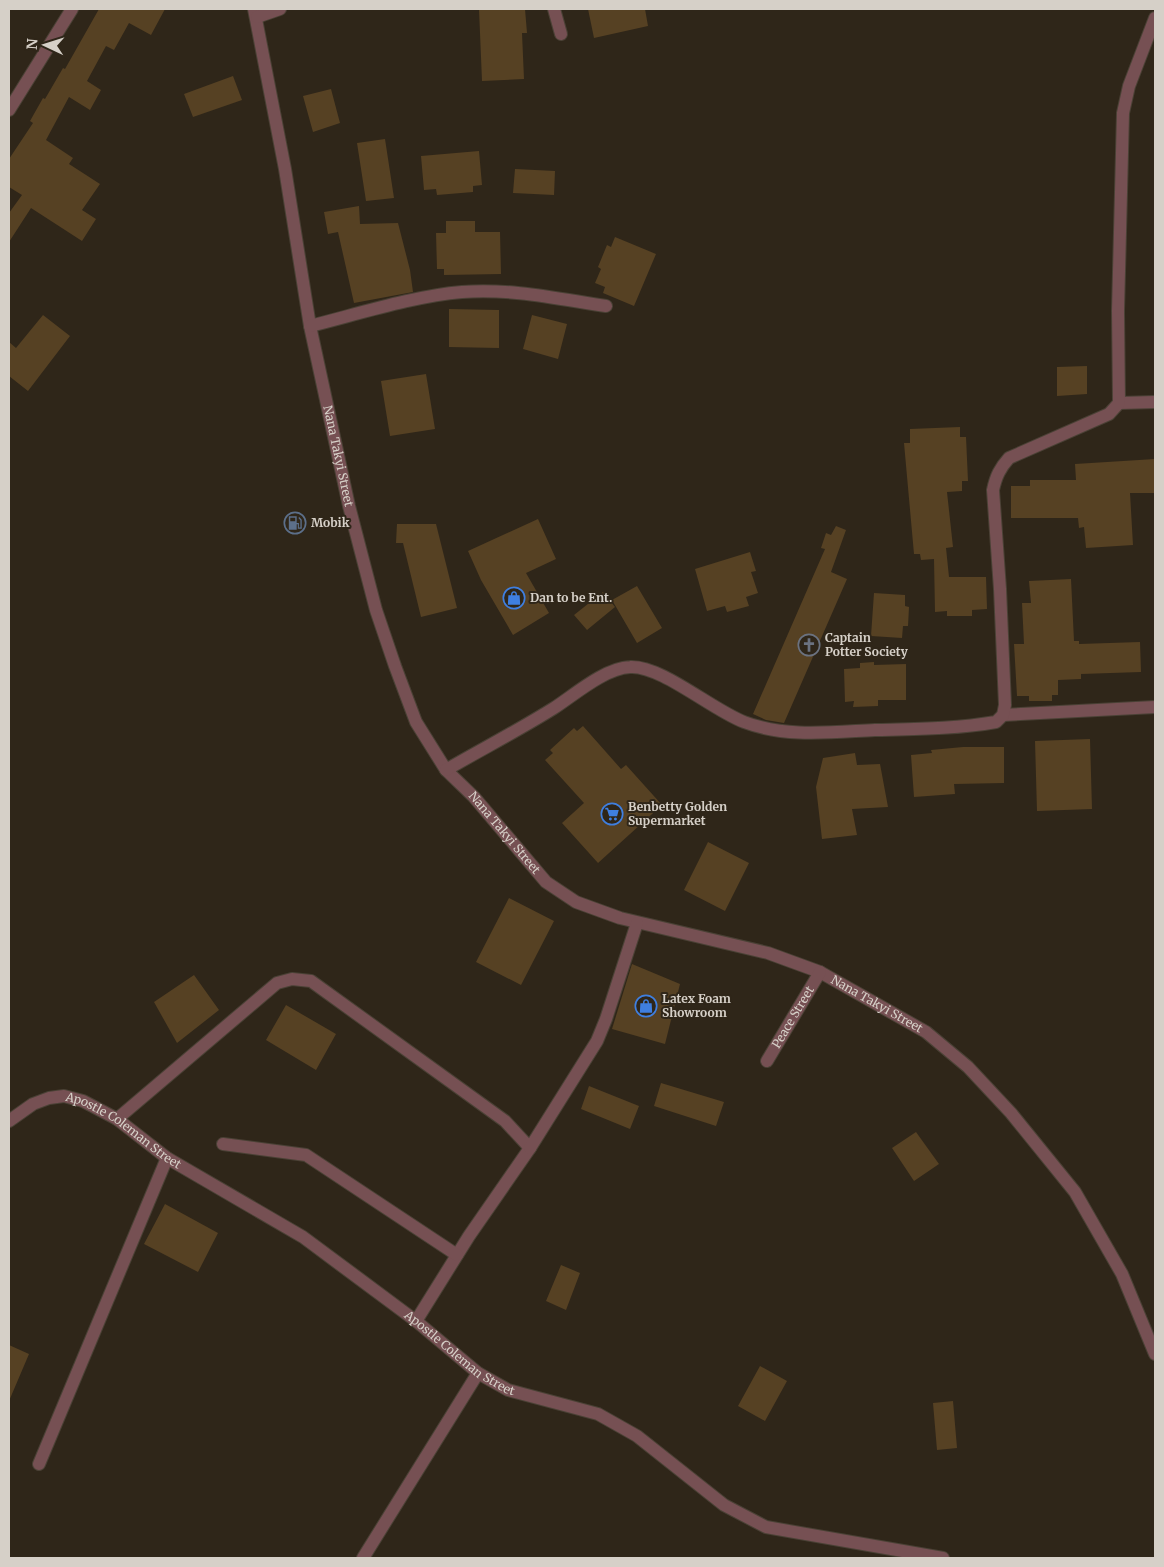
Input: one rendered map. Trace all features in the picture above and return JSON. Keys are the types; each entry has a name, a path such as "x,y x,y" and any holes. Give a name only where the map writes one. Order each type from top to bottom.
{"street":[{"path":"9,110 72,9"},
{"path":"255,13 280,9"},
{"path":"554,9 561,34"},
{"name":"Nana Takyi Street","path":"255,13 285,169 310,326 349,506 376,610 416,722 446,770 474,797 546,882 576,902 638,923 768,953 820,972 926,1032 968,1067 1011,1113 1075,1192 1122,1274 1155,1354"},
{"path":"446,770 553,708 599,678 628,667 642,668 661,675 707,704 744,722 781,732 936,728 996,722 1003,715 1005,705 1001,598 993,490 1000,468 1009,458 1109,414 1119,403 1118,312 1123,113 1129,86 1155,18"},
{"path":"310,326 428,298 462,292 513,292 606,306"},
{"path":"1119,403 1155,402"},
{"path":"1003,715 1155,707"},
{"path":"416,1321 457,1255 530,1148 597,1041 638,923"},
{"name":"Peace Street","path":"767,1062 820,972"},
{"path":"116,1119 277,983 292,979 311,981 505,1121 530,1148"},
{"name":"Apostle Coleman Street","path":"9,1121 33,1104 49,1098 64,1096 83,1101 116,1119 167,1158 303,1237 416,1321 478,1373 508,1390 598,1414 637,1436 724,1505 766,1527 943,1558"},
{"path":"224,1144 306,1155 457,1255"},
{"path":"39,1464 167,1158"},
{"path":"364,1558 478,1373"}],"building":[{"path":"99,9 165,9 151,35 129,23 114,50 106,46 87,81 101,90 90,110 69,97 46,140 73,158 69,164 100,184 82,210 96,219 82,241 31,208 9,242 9,213 22,195 9,187 9,159 33,123 30,121 43,98 45,99 63,68 65,69"},
{"path":"479,9 525,9 527,33 522,33 524,79 482,81"},
{"path":"588,9 645,9 648,26 594,38"},
{"path":"233,76 242,100 193,117 184,94"},
{"path":"331,89 340,123 313,132 303,96"},
{"path":"385,139 394,198 366,201 357,143"},
{"path":"479,151 482,185 473,186 473,192 437,195 436,189 424,190 421,156"},
{"path":"515,169 555,171 554,195 513,193"},
{"path":"359,206 360,224 398,223 410,270 413,292 354,303 338,232 328,234 324,212"},
{"path":"446,221 475,221 475,232 500,232 501,274 444,275 444,269 437,269 436,233 446,233"},
{"path":"615,237 656,254 634,306 603,293 605,287 595,283 601,269 598,267 607,245 611,247"},
{"path":"449,309 499,310 499,348 449,347"},
{"path":"43,315 70,336 28,391 9,376 9,342 16,348"},
{"path":"532,315 567,324 558,359 523,349"},
{"path":"1087,366 1087,394 1057,396 1057,367"},
{"path":"426,374 435,429 390,436 381,381"},
{"path":"960,427 960,437 966,437 968,481 962,481 962,491 947,492 953,547 946,548 949,577 986,577 987,609 972,610 972,616 947,616 947,611 935,612 934,559 921,560 920,554 914,554 904,443 910,443 910,429"},
{"path":"1155,459 1155,493 1130,493 1133,545 1086,548 1084,527 1079,528 1078,518 1011,518 1011,486 1030,486 1030,480 1076,480 1075,464"},
{"path":"538,519 556,559 526,573 549,613 513,635 481,580 468,551"},
{"path":"397,524 436,524 457,608 421,617 403,543 396,543"},
{"path":"836,526 846,530 831,572 847,579 784,723 766,720 753,714 825,549 821,548 826,533 831,535"},
{"path":"750,552 756,571 751,572 758,593 746,597 749,606 727,612 725,606 707,611 695,569"},
{"path":"1071,579 1074,641 1079,641 1079,644 1140,642 1141,672 1081,674 1081,679 1058,680 1058,695 1052,695 1052,701 1029,701 1029,696 1017,696 1014,644 1024,644 1022,603 1031,603 1029,581"},
{"path":"637,586 662,628 637,643 612,600"},
{"path":"603,592 615,607 587,630 574,615"},
{"path":"874,593 905,595 905,606 909,607 908,626 903,626 902,638 871,636"},
{"path":"874,662 874,665 906,664 906,700 878,700 878,706 853,707 854,701 845,702 844,669 860,668 860,663"},
{"name":"Benbetty Golden Supermarket","path":"583,726 621,769 626,765 662,805 598,863 562,823 584,803 545,760 553,753 550,750 574,728 577,731"},
{"path":"1090,739 1092,809 1037,811 1035,741"},
{"path":"963,747 1004,747 1004,783 954,784 955,794 914,797 911,755 932,753 931,750"},
{"path":"855,753 857,765 880,764 888,807 852,809 857,835 822,839 816,787 823,758"},
{"path":"708,842 749,863 725,911 684,890"},
{"path":"509,898 554,921 521,985 476,962"},
{"name":"Latex Foam Showroom","path":"632,964 680,984 665,1044 612,1029"},
{"path":"194,975 219,1010 177,1043 154,1002"},
{"path":"286,1005 336,1034 316,1070 266,1040"},
{"path":"661,1083 724,1102 716,1126 654,1106"},
{"path":"589,1086 639,1106 630,1129 581,1109"},
{"path":"916,1132 939,1164 914,1181 892,1148"},
{"path":"165,1204 218,1233 198,1272 144,1244"},
{"path":"561,1265 580,1273 566,1310 546,1301"},
{"path":"9,1345 29,1354 9,1401"},
{"path":"760,1366 787,1381 765,1421 738,1406"},
{"path":"953,1401 957,1448 937,1450 933,1403"}],"place":[{"name":"Mobik","path":"295,523"},
{"name":"Dan to be Ent.","path":"514,598"},
{"name":"Captain Potter Society","path":"809,645"},
{"name":"Benbetty Golden Supermarket","path":"612,814"},
{"name":"Latex Foam Showroom","path":"646,1006"}]}
